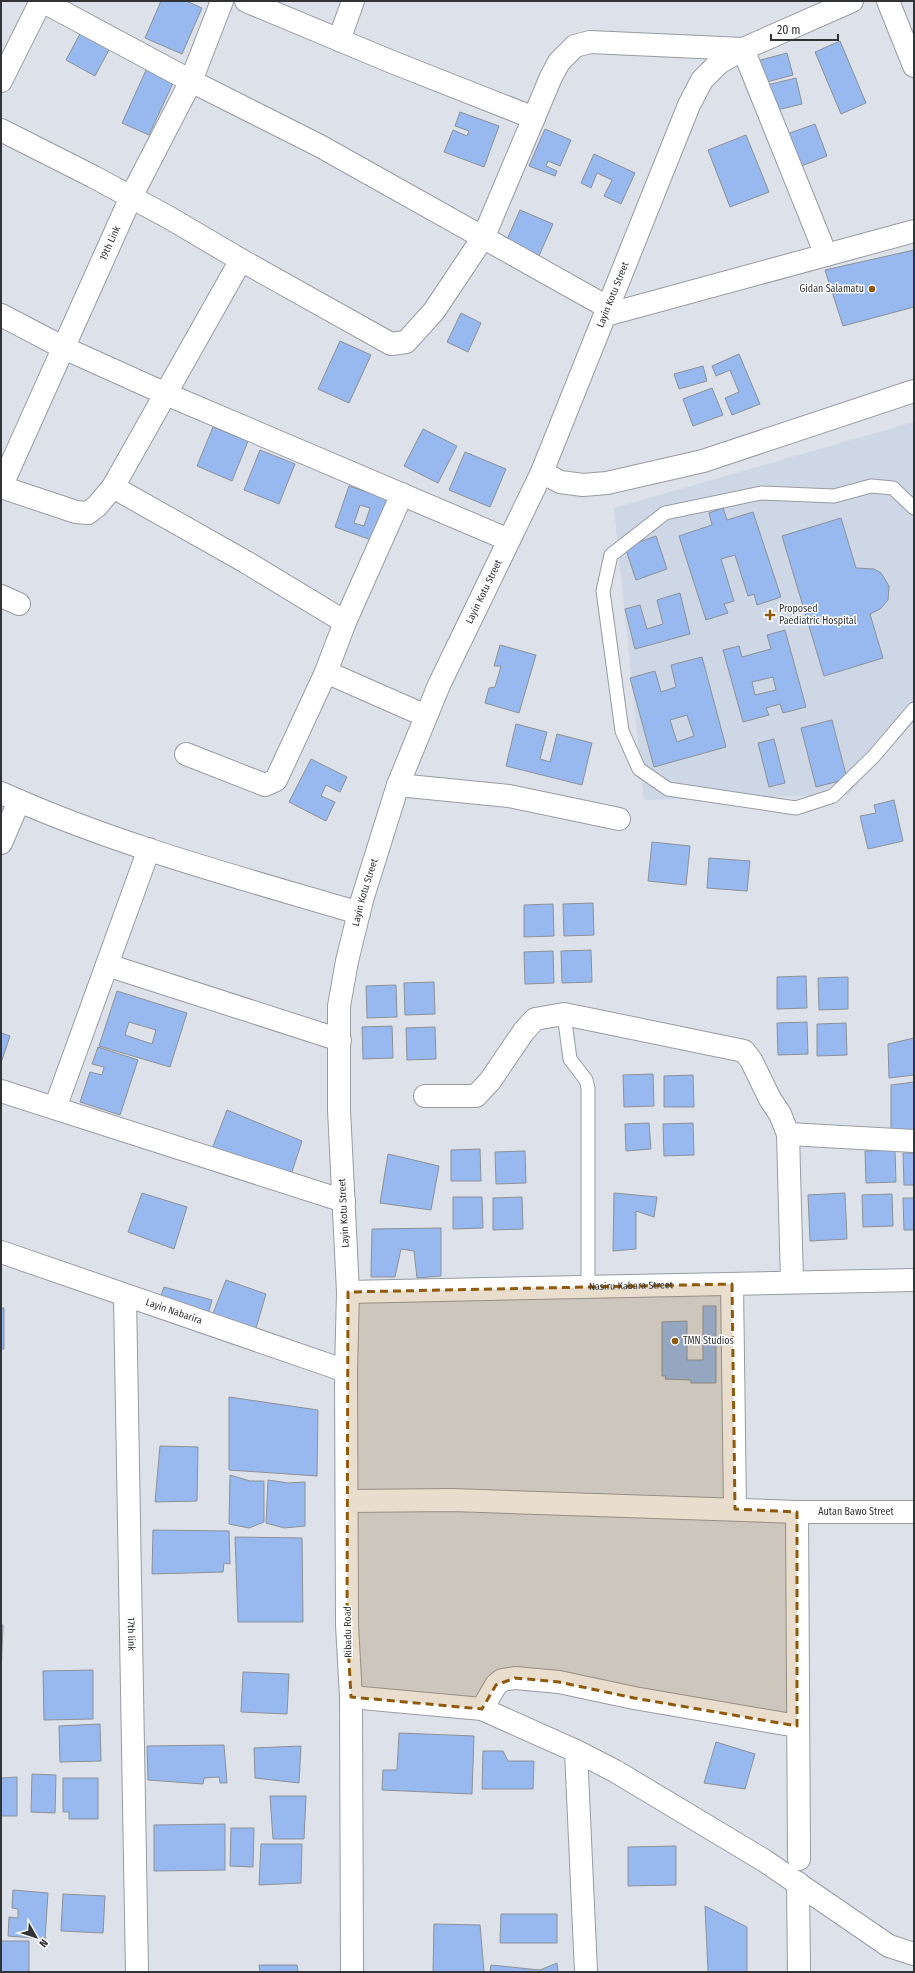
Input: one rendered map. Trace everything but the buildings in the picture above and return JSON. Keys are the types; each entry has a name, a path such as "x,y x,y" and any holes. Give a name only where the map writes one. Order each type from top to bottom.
{"street":[{"path":"1,81 42,1 191,81 320,146 484,236 608,311 914,231"},
{"name":"19th Link","path":"1,487 131,197 191,81 222,1"},
{"path":"246,1 534,118"},
{"path":"339,40 353,1"},
{"name":"Layin Kotu Street","path":"348,1292 340,1110 339,1006 358,913 398,785 439,685 542,472 608,311 689,105 702,80 719,63 743,49 852,1"},
{"path":"888,1 914,66"},
{"path":"1,130 131,197 391,344 406,342 434,311 484,236 559,62 575,46 590,42 743,49 826,255"},
{"path":"1,487 76,512 88,514 97,506 113,487 241,260"},
{"path":"1,315 64,348 166,394 509,540"},
{"path":"542,472 560,482 583,485 607,484 703,461 914,391"},
{"path":"113,487 246,562 345,622"},
{"path":"186,754 265,786 272,784 280,776 326,672 345,622 402,494"},
{"path":"326,672 426,716"},
{"path":"398,785 509,796 619,819"},
{"path":"1,843 10,797 149,849 209,869 358,913"},
{"path":"55,1108 149,849"},
{"path":"107,965 340,1040"},
{"path":"425,1096 476,1096 490,1081 524,1031 535,1019 564,1014 744,1051 751,1060 770,1099 780,1114 788,1134 792,1282"},
{"path":"1,1091 344,1200"},
{"path":"788,1134 914,1141"},
{"name":"Layin Nabarira","path":"1,1252 346,1371"},
{"name":"Nasiru Kabara Street","path":"348,1292 914,1280"},
{"path":"732,1284 735,1510"},
{"name":"Ribadu Road","path":"348,1292 346,1371 348,1501 347,1625 350,1697 352,1972"},
{"name":"17th link","path":"125,1296 137,1972"},
{"name":"Autan Bawo Street","path":"348,1501 452,1500 797,1512 914,1512"},
{"path":"797,1512 799,1859"},
{"path":"482,1709 496,1685 502,1680 515,1678 559,1682 634,1698 798,1726"},
{"path":"350,1697 482,1709 576,1751 622,1775 765,1861 889,1946 914,1954"},
{"path":"576,1751 586,1972"},
{"path":"798,1883 799,1972"}],"lane":[{"path":"914,508 894,488 871,486 834,496 760,493 665,513 611,555 603,590 622,731 639,769 668,789 796,808 834,796 874,756 914,709"},
{"path":"564,1014 570,1059 586,1080 588,1088 588,1287"}],"highlighted area":[{"path":"732,1284 735,1509 797,1512 797,1726 634,1698 559,1682 515,1678 496,1685 482,1709 351,1697 347,1625 348,1292"}],"shaded area":[{"name":"Proposed Paediatric Hospital","path":"914,422 914,721 848,795 644,800 614,508"}],"place":[{"name":"Gidan Salamatu","path":"872,289"},
{"name":"Proposed Paediatric Hospital","path":"770,615"},
{"name":"TMN Studios","path":"675,1341"}]}
